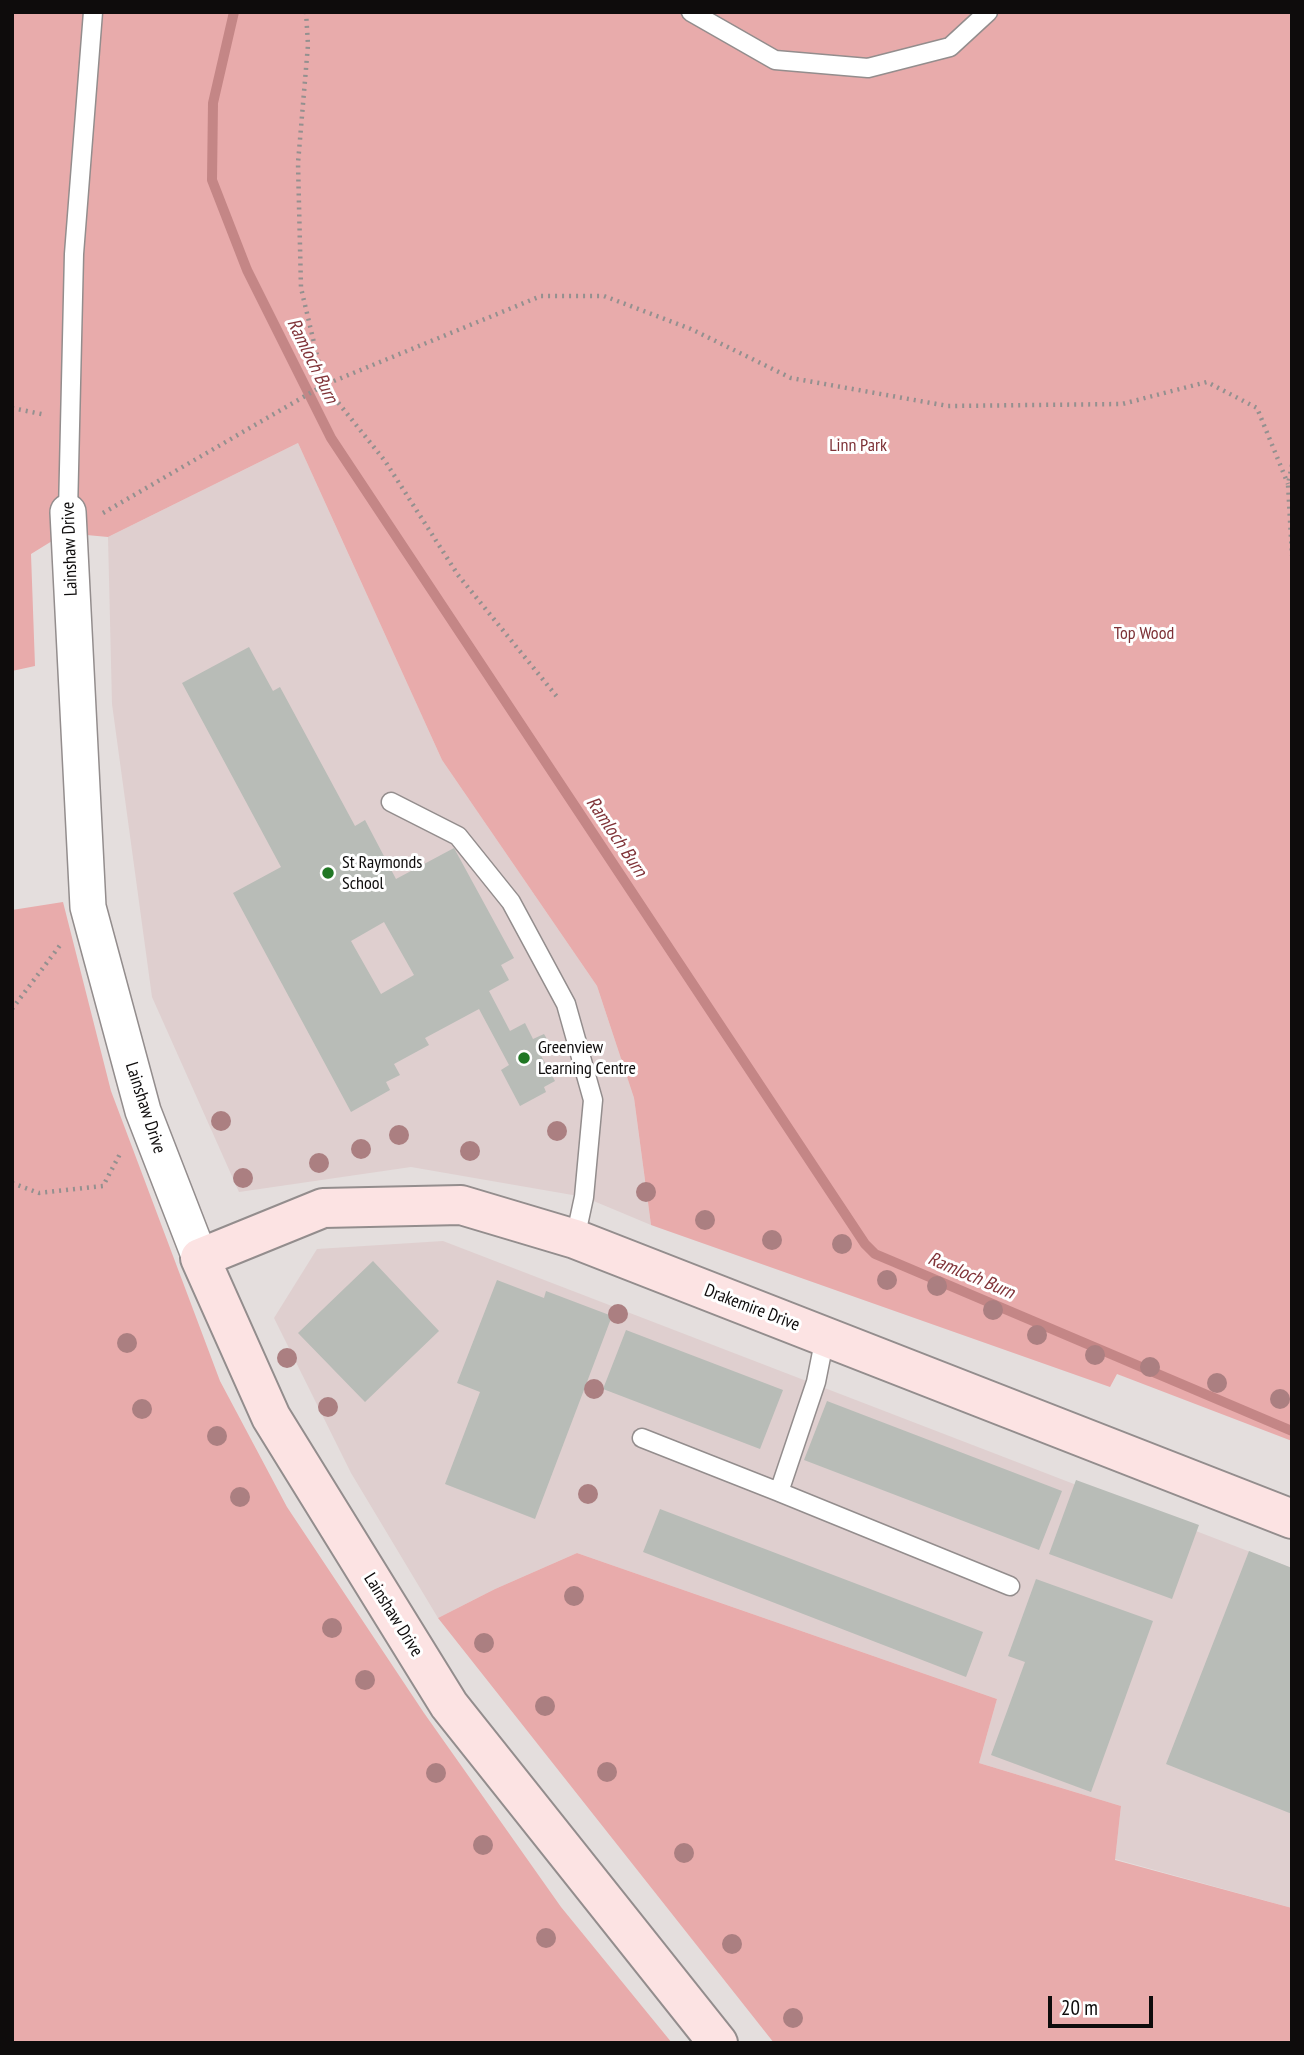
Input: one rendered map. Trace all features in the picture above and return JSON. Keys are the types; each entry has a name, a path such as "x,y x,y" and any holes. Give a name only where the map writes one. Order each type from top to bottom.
{"street":[{"name":"Lainshaw Drive","path":"68,522 88,907 143,1111 200,1258 271,1417 449,1705 718,2043"},
{"name":"Drakemire Drive","path":"200,1258 323,1208 461,1205 575,1239 1292,1518"}],"lane":[{"name":"Lainshaw Drive","path":"68,522 74,254 93,12"},
{"path":"691,12 775,60 868,68 950,47 988,12"},
{"path":"391,802 458,836 511,902 566,1004 593,1100 584,1197 575,1239"},
{"path":"779,1492 816,1382 825,1337"},
{"path":"642,1438 1010,1586"}],"path":[{"path":"306,12 308,45 298,163 301,288 324,385 385,461 458,575 558,698"},
{"path":"68,522 324,385 541,296 604,296 691,329 792,378 948,406 1122,404 1207,382 1257,408 1288,484"},
{"path":"1292,465 1288,484 1292,556"},
{"path":"12,1009 88,907"},
{"path":"12,1183 39,1193 103,1186 143,1111"}],"shaded area":[{"name":"St Raymonds School","path":"298,443 442,760 597,986 634,1098 651,1225 584,1197 411,1167 239,1192 152,997 112,704 108,537"},
{"path":"443,1241 1292,1568 1292,1908 1115,1859 1121,1806 979,1763 997,1699 577,1553 495,1589 438,1618 351,1473 274,1318 317,1249"}],"green space":[{"name":"Linn Park","path":"12,12 1292,12 1292,1441 1117,1374 1110,1387 651,1225 634,1098 597,986 442,760 298,443 108,537 65,533 31,554 35,666 12,671"},
{"path":"63,902 111,1091 220,1381 287,1507 424,1713 561,1907 672,2043 12,2043 12,910"},
{"path":"577,1553 997,1699 979,1763 1121,1806 1115,1860 1292,1908 1292,2043 774,2043 438,1618 495,1589"}],"building":[{"path":"249,647 273,691 280,687 355,826 365,820 396,879 454,848 514,958 501,965 509,980 489,991 510,1031 525,1023 533,1039 544,1034 550,1044 538,1050 555,1081 544,1087 546,1092 520,1106 501,1070 509,1065 479,1009 425,1038 429,1045 394,1064 400,1075 386,1082 390,1090 351,1112 233,893 281,867 182,683","holes":["384,922 414,975 381,994 351,941"]},
{"path":"373,1261 439,1331 365,1402 298,1333"},
{"path":"497,1280 544,1298 546,1291 612,1316 535,1519 445,1484 480,1392 457,1383"},
{"path":"626,1330 783,1390 760,1449 603,1389"},
{"path":"827,1401 1062,1491 1039,1550 804,1460"},
{"path":"1076,1480 1199,1525 1172,1599 1049,1554"},
{"path":"660,1509 983,1632 966,1677 643,1552"},
{"path":"1249,1551 1292,1568 1292,1814 1166,1764"},
{"path":"1036,1579 1153,1621 1091,1792 991,1755 1025,1662 1008,1656"}],"waterway":[{"name":"Ramloch Burn","path":"234,12 213,103 212,180 247,270 331,438 865,1244 875,1254 1292,1431"}],"place":[{"name":"St Raymonds School","path":"328,873"},
{"name":"Greenview Learning Centre","path":"524,1058"}],"park label":[{"name":"Top Wood","path":"1144,634"}]}
